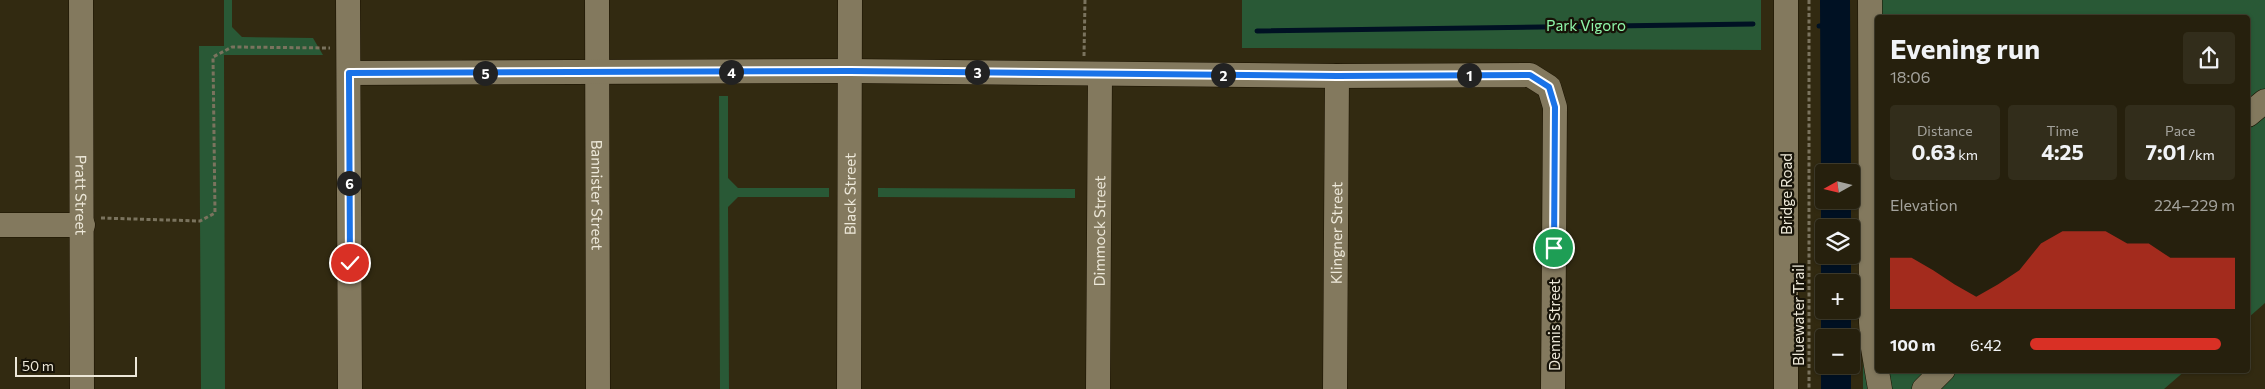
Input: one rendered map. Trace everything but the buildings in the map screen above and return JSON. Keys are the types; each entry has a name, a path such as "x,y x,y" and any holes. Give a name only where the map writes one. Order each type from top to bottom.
{"street":[{"name":"Pratt Street","path":"81,0 82,389"},
{"path":"348,0 350,389"},
{"name":"Bannister Street","path":"597,0 598,389"},
{"name":"Black Street","path":"849,389 850,0"},
{"name":"Bridge Road","path":"1786,0 1786,389"},
{"path":"1870,0 1871,322 1875,352"},
{"name":"Dennis Street","path":"349,73 850,71 1337,76 1530,75 1549,87 1555,107 1554,389"},
{"name":"Dimmock Street","path":"1092,74 1098,389"},
{"name":"Klingner Street","path":"1335,389 1337,76"},
{"path":"2250,113 2265,100"},
{"path":"0,225 83,221"},
{"path":"1878,373 1880,389"},
{"path":"1924,389 1940,373"}],"path":[{"path":"1085,0 1092,74"},
{"name":"Bluewater Trail","path":"1808,0 1809,389"},
{"path":"83,221 200,221 215,213 213,57 232,47 348,48"}],"green space":[{"path":"224,0 232,0 232,27 242,37 313,38 323,55 224,55 225,389 201,389 199,46 224,46"},
{"name":"Park Vigoro","path":"1242,0 1761,0 1761,50 1242,48"},
{"path":"1861,0 2265,0 2265,303 2250,316 2250,15 1875,15 1875,373 2183,373 2164,389 1863,389"},
{"path":"719,96 728,96 728,178 738,188 829,188 829,197 738,197 728,207 729,389 720,389"},
{"path":"878,188 1075,189 1075,198 878,197"}],"waterway":[{"path":"1835,0 1836,164"},
{"path":"1257,31 1753,24"},
{"path":"1819,26 1836,25"},
{"path":"1836,209 1836,219"},
{"path":"1836,264 1836,274"},
{"path":"1836,319 1836,329"},
{"path":"1836,374 1836,389"}],"route":[{"path":"350,263 349,73 850,71 1337,76 1530,75 1549,87 1555,107 1554,248"}]}
